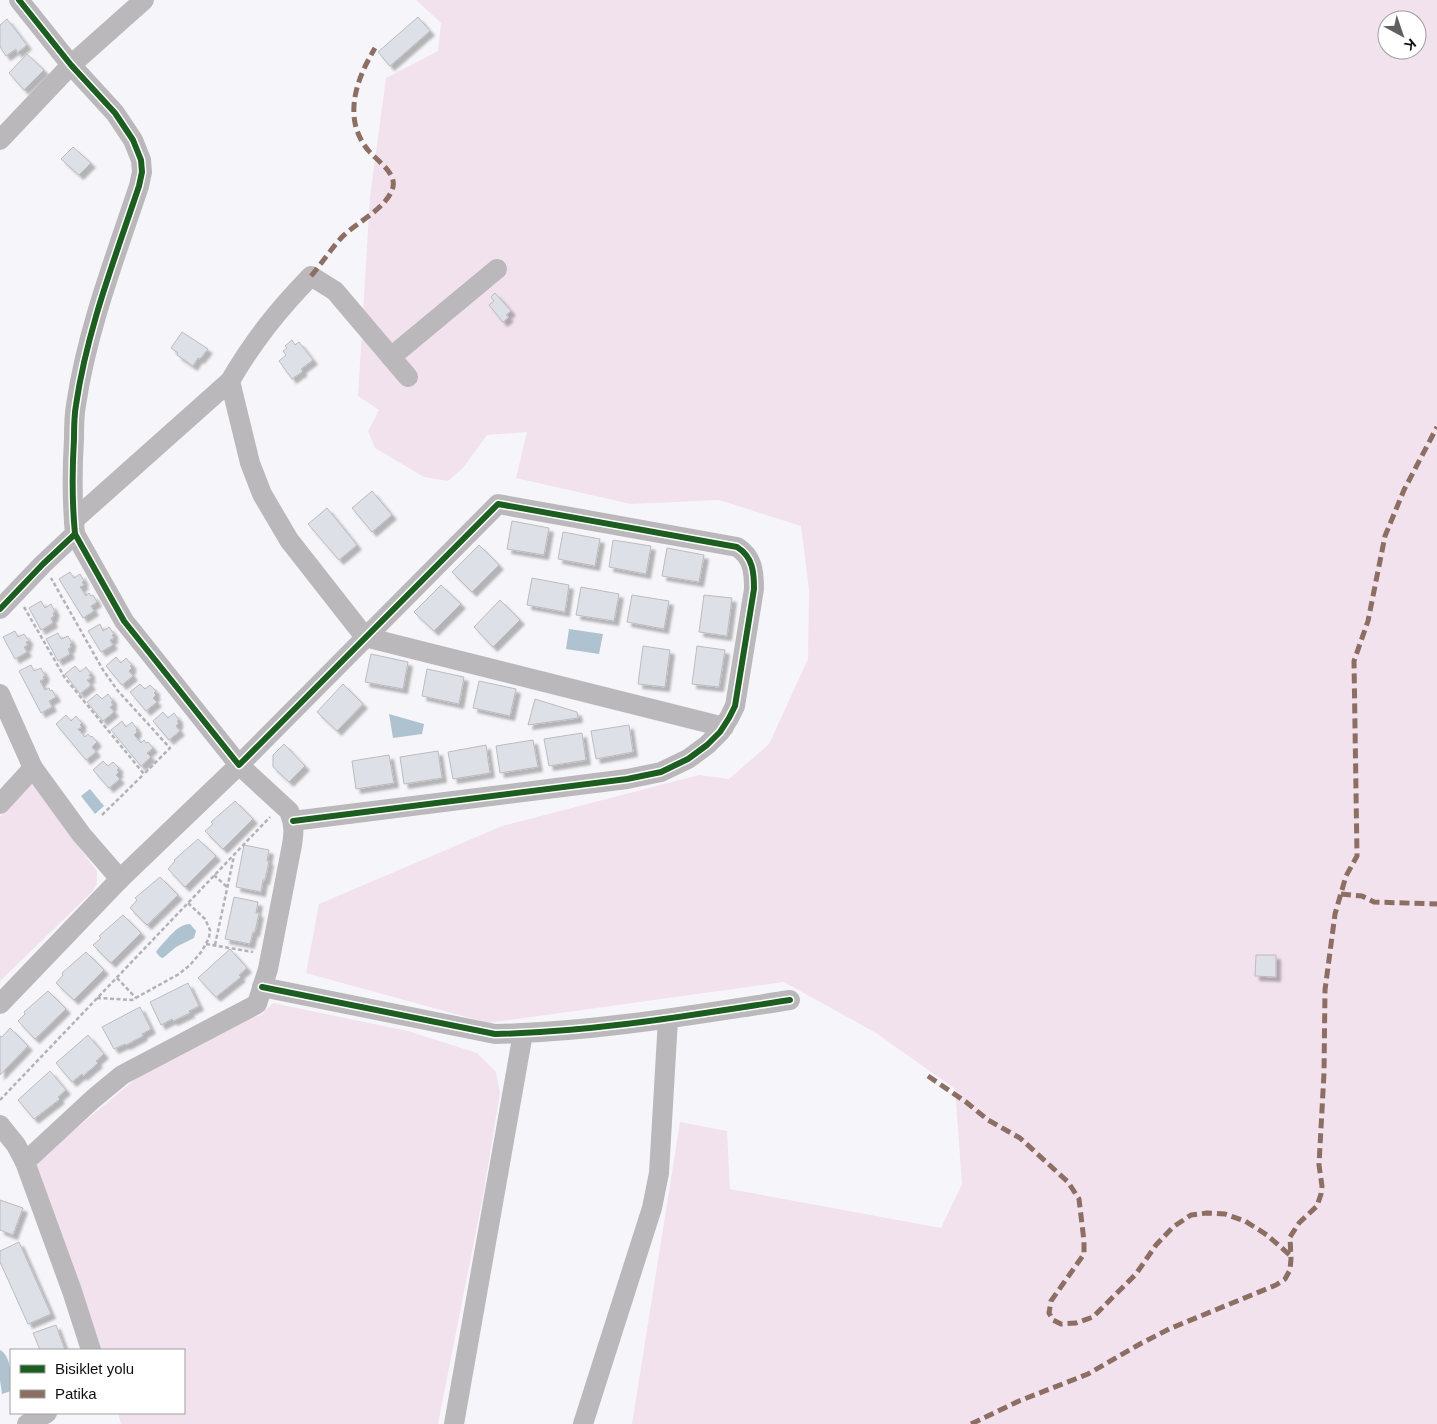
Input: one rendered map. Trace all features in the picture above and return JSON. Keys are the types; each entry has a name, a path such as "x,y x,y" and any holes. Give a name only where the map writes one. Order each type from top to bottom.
{"street":[{"path":"19,0 71,65 115,113 138,150 142,172 96,316 75,407 72,502 75,527 124,621 239,765 288,812 293,821 294,831 268,969 257,1004 139,1065 109,1084 25,1162"},
{"path":"0,140 71,65 144,0"},
{"path":"391,357 497,268"},
{"path":"0,609 44,564 75,527 230,382 244,356 264,327 311,276 335,291 408,377"},
{"path":"230,382 250,463 262,494 289,540 366,637 724,727"},
{"path":"0,1004 120,879 239,765 498,504 737,547 745,552 751,562 754,573 754,589 736,706 724,727 707,745 688,759 661,772 627,779 293,821"},
{"path":"0,694 33,768 81,834 120,879"},
{"path":"0,804 33,768"},
{"path":"262,987 495,1034 524,1033 668,1019 790,1000"},
{"path":"583,1424 652,1208 659,1173 668,1019"},
{"path":"454,1424 524,1033"},
{"path":"0,1125 16,1146 25,1162 72,1291 91,1349"},
{"path":"27,1424 45,1414"}],"path":[{"path":"44,564 103,670 118,690 170,748 102,815"},
{"path":"16,592 64,678 144,774"},
{"path":"0,1100 270,817"},
{"path":"215,946 234,855"},
{"path":"214,875 227,887"},
{"path":"97,998 132,1000 179,974 190,965 206,944 210,930 208,923 188,903"},
{"path":"206,944 254,952"},
{"path":"117,978 136,998"}],"shaded area":[{"path":"416,0 1437,0 1437,1424 632,1424 680,1122 727,1131 730,1189 941,1228 962,1184 955,1089 876,1033 784,982 488,1023 306,973 319,904 502,826 699,775 729,779 769,744 808,659 809,590 801,526 719,500 631,504 516,478 527,432 487,435 463,468 448,481 424,477 375,448 368,431 379,410 358,396 370,197 386,78 438,51 441,23"},
{"path":"29,780 97,871 97,884 93,891 0,981 0,817"},
{"path":"273,1003 408,1031 477,1053 496,1072 500,1093 483,1196 438,1424 121,1424 118,1414 185,1414 185,1349 98,1349 36,1162 139,1076 235,1023 261,1015"}],"water":[{"path":"569,629 603,634 599,654 566,649"},
{"path":"389,714 424,724 422,734 393,738"},
{"path":"90,789 104,806 95,814 81,796"},
{"path":"190,924 196,931 194,938 176,947 163,958 160,957 156,952 158,949 177,930"},
{"path":"0,1350 9,1362 10,1391 2,1394"}],"building":[{"path":"418,17 430,31 390,66 378,52"},
{"path":"7,19 27,45 17,53 16,49 6,56 0,47 0,25"},
{"path":"27,54 44,70 24,90 9,73"},
{"path":"73,147 91,163 79,175 61,159"},
{"path":"495,293 511,311 506,315 509,317 503,322 489,305 494,301 491,297"},
{"path":"182,332 208,349 200,359 198,358 193,366 177,355 178,353 171,348"},
{"path":"292,340 295,345 299,342 313,360 292,379 279,361 286,355 283,351 287,348 285,346"},
{"path":"372,491 392,515 372,532 352,508"},
{"path":"327,508 357,545 339,560 308,524"},
{"path":"512,521 549,528 544,555 507,549"},
{"path":"563,532 600,539 595,566 558,559"},
{"path":"613,540 651,546 646,574 609,567"},
{"path":"479,545 499,565 472,592 452,572"},
{"path":"667,548 704,555 699,582 662,576"},
{"path":"70,572 74,578 80,574 84,585 80,587 86,596 89,593 91,596 93,595 97,602 91,606 94,611 83,618 59,579"},
{"path":"532,578 569,585 565,612 527,605"},
{"path":"441,585 461,604 434,631 414,612"},
{"path":"581,587 619,594 614,621 576,615"},
{"path":"632,595 669,601 664,629 627,622"},
{"path":"704,595 732,598 727,636 699,632"},
{"path":"500,600 520,620 493,647 474,627"},
{"path":"41,601 45,608 51,604 55,612 51,618 53,623 41,630 29,608"},
{"path":"100,624 103,631 109,627 114,634 112,635 114,638 110,640 113,645 101,652 88,631"},
{"path":"15,631 18,637 24,634 29,641 26,642 28,645 24,647 27,652 15,659 3,637"},
{"path":"58,633 61,639 68,636 72,643 68,649 70,654 58,661 46,639"},
{"path":"643,646 670,650 665,687 638,684"},
{"path":"697,646 725,650 719,687 692,684"},
{"path":"371,654 408,662 403,689 365,682"},
{"path":"116,657 121,663 126,658 132,665 129,671 133,676 122,685 106,666"},
{"path":"31,665 34,671 41,668 45,676 40,681 45,690 49,688 56,697 49,701 52,707 41,713 19,671"},
{"path":"75,666 80,672 86,667 91,674 89,675 91,678 87,680 91,685 80,694 65,674"},
{"path":"427,669 464,677 459,704 422,696"},
{"path":"479,681 516,689 510,716 473,708"},
{"path":"140,684 145,689 150,685 156,691 154,693 156,695 153,698 157,702 146,711 130,692"},
{"path":"343,684 363,704 337,731 317,712"},
{"path":"97,694 102,699 108,694 113,701 111,702 113,705 110,707 114,712 103,721 87,702"},
{"path":"535,699 577,712 578,718 528,725"},
{"path":"163,712 168,718 174,713 179,720 176,726 180,731 169,740 153,721"},
{"path":"66,715 71,721 76,716 82,723 80,725 82,727 78,729 85,737 88,734 97,742 92,747 96,752 86,760 56,724"},
{"path":"122,721 126,727 132,722 137,729 134,735 141,743 144,740 153,748 147,753 151,757 141,766 111,730"},
{"path":"629,725 633,752 596,759 591,731"},
{"path":"582,733 586,760 549,766 544,739"},
{"path":"533,740 538,767 500,773 496,746"},
{"path":"284,744 305,766 289,782 273,767 273,755"},
{"path":"486,745 490,773 453,779 448,752"},
{"path":"438,751 442,778 404,784 400,757"},
{"path":"389,755 394,783 356,789 352,761"},
{"path":"103,761 108,766 113,762 119,768 117,770 119,772 116,775 120,779 109,788 93,770"},
{"path":"235,801 253,819 223,849 205,831 213,824 211,822"},
{"path":"198,839 216,856 185,887 168,869 174,860"},
{"path":"244,845 269,850 267,861 269,861 261,892 236,887"},
{"path":"160,877 178,895 147,925 130,908 137,900 135,898"},
{"path":"234,897 258,902 256,913 259,913 250,944 225,939"},
{"path":"123,915 141,933 111,963 93,945 101,938 99,936"},
{"path":"230,949 247,968 239,975 241,977 216,997 198,978"},
{"path":"86,952 104,970 74,1000 56,983 63,975 62,973"},
{"path":"1256,955 1276,955 1276,977 1255,976"},
{"path":"188,983 199,1006 189,1011 190,1013 161,1025 150,1002"},
{"path":"48,991 66,1009 35,1039 18,1021 25,1014 24,1012"},
{"path":"140,1007 151,1029 142,1034 143,1036 114,1049 102,1027"},
{"path":"10,1028 28,1046 0,1075 0,1036 2,1037"},
{"path":"88,1035 104,1054 96,1061 98,1063 83,1076 82,1074 72,1082 56,1063"},
{"path":"50,1071 66,1090 58,1097 60,1099 34,1119 18,1100"},
{"path":"0,1200 23,1208 13,1235 0,1230"},
{"path":"19,1242 51,1314 28,1324 0,1262 0,1251"},
{"path":"56,1325 65,1349 40,1349 33,1333"}],"marked path":[{"path":"311,276 342,237 377,210 392,190 393,184 390,173 366,147 358,134 355,123 354,103 358,84 375,48"},
{"path":"971,1424 1019,1401 1088,1374 1169,1329 1276,1285 1285,1279 1290,1270 1290,1237 1299,1223 1317,1206 1321,1194 1322,1186 1319,1165 1324,1073 1325,990 1335,914 1346,876 1357,856 1354,661 1368,621 1385,536 1404,490 1437,427"},
{"path":"1341,894 1362,896 1374,902 1437,904"},
{"path":"928,1076 966,1102 988,1120 1020,1138 1068,1182 1079,1199 1084,1254 1051,1301 1049,1313 1053,1320 1061,1324 1076,1323 1093,1317 1136,1274 1156,1245 1173,1227 1191,1215 1207,1213 1225,1214 1245,1221 1267,1235 1291,1256"}],"cycle path":[{"path":"0,609 75,534 73,510 75,409 94,322 142,172 141,160 133,140 115,113 71,65 19,0"},
{"path":"75,534 124,621 239,765 498,504 737,547 749,560 753,571 754,589 735,706 720,732 707,745 688,759 661,772 627,779 293,821"},
{"path":"262,987 495,1034 532,1033 606,1026 790,1000"}]}
